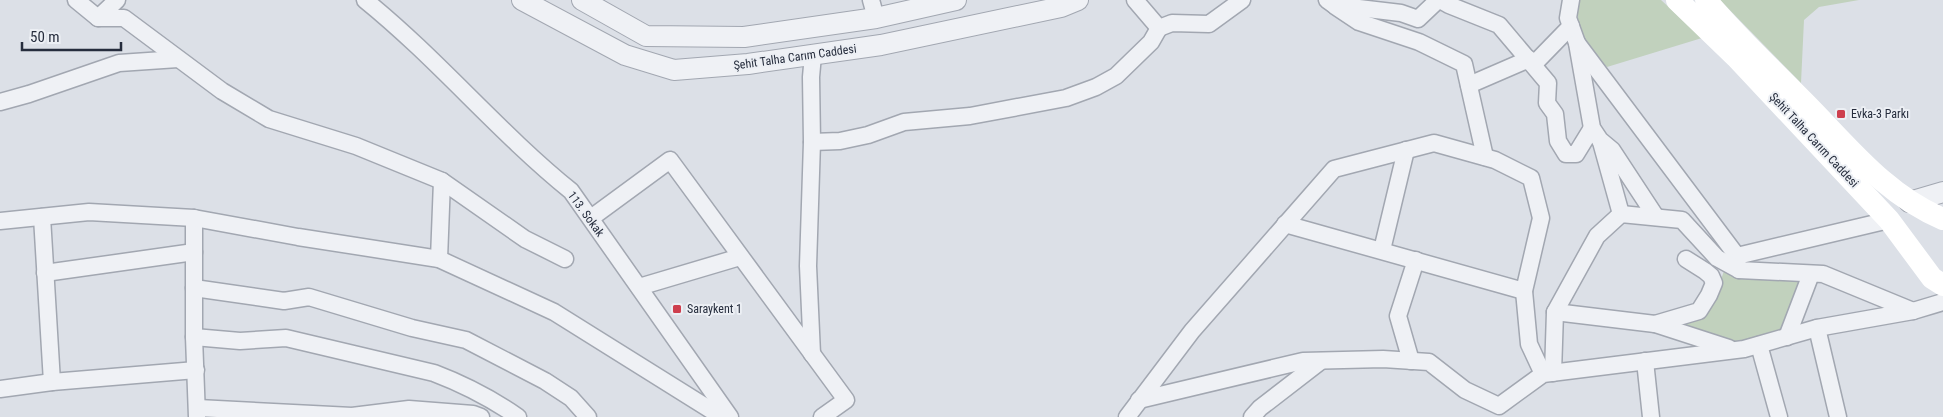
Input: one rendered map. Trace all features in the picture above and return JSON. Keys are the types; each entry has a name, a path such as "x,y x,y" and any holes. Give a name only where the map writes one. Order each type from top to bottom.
{"main road":[{"name":"Şehit Talha Carım Caddesi","path":"1677,0 1736,57 1889,220 1927,271 1943,285"},
{"name":"Şehit Talha Carım Caddesi","path":"1706,0 1858,159 1909,202 1943,219"}],"street":[{"path":"76,0 98,18 124,18 222,91 269,119 356,146 442,181 525,239 564,259"},
{"path":"98,18 117,0"},
{"name":"113. Sokak","path":"365,0 401,30 540,166 571,191 730,417"},
{"name":"Şehit Talha Carım Caddesi","path":"523,0 625,54 674,70 748,64 889,44 1061,7 1078,0"},
{"path":"582,0 646,36 744,36 812,27 879,11 956,0"},
{"path":"1135,0 1158,28"},
{"path":"812,142 840,141 868,135 904,122 970,116 1066,98 1096,87 1116,76 1151,42 1158,28 1172,23 1209,24 1242,0"},
{"path":"1330,2 1403,6 1418,19 1437,1 1442,0 1449,5 1499,25 1548,83 1547,103 1555,114 1558,141 1566,154 1576,154 1596,134"},
{"path":"1571,0 1568,18 1577,43 1596,134 1621,214"},
{"path":"1330,2 1359,22 1419,42 1464,64 1485,157"},
{"path":"879,11 889,44"},
{"path":"1469,86 1531,62 1571,26"},
{"path":"812,27 812,142 808,266 812,354"},
{"path":"1577,43 1738,263"},
{"path":"0,102 120,63 178,59"},
{"path":"1596,134 1612,150 1656,217"},
{"path":"1127,417 1192,330 1334,169 1434,143 1495,160 1531,178 1541,218 1524,291 1528,344 1548,373"},
{"path":"1382,250 1406,150"},
{"path":"591,218 670,160 846,400 822,417"},
{"path":"439,258 442,181"},
{"path":"1909,202 1943,192"},
{"path":"0,221 89,212 194,218 298,237 439,258 554,312 722,417"},
{"path":"1548,373 1556,312 1597,236 1621,214 1682,220 1718,258 1738,263 1811,274 1823,274 1912,311"},
{"path":"42,217 52,382"},
{"path":"194,218 194,337 197,413 352,416 409,409 473,414 481,417"},
{"path":"1738,263 1889,220"},
{"path":"1285,224 1524,291"},
{"path":"45,273 194,252"},
{"path":"639,287 740,257"},
{"path":"1706,271 1718,258"},
{"path":"1655,324 1699,311 1709,295 1714,283 1711,276 1686,259"},
{"path":"1411,361 1398,316 1416,260"},
{"path":"1787,337 1811,274"},
{"path":"194,288 284,302 309,297 412,328 466,340 545,381 571,398 588,417"},
{"path":"1139,400 1303,361 1383,359 1429,362 1465,390 1499,411 1548,373 1736,350 1817,328 1912,311 1943,302"},
{"path":"1556,312 1655,324 1736,350"},
{"path":"1817,328 1838,417"},
{"path":"194,337 240,341 286,338 425,370 453,380 500,404 518,417"},
{"path":"1759,345 1779,417"},
{"path":"1260,414 1321,361"},
{"path":"1645,361 1651,417"},
{"path":"0,389 52,382 196,370"}],"green space":[{"path":"1579,0 1661,0 1702,38 1607,67 1588,44 1580,29 1578,20"},
{"path":"1720,0 1859,0 1819,7 1804,20 1801,83"},
{"path":"1724,271 1803,280 1779,332 1735,344 1675,326 1691,320 1711,308"}],"place":[{"name":"Evka-3 Parkı","path":"1841,114"},
{"name":"Saraykent 1","path":"677,309"}]}
